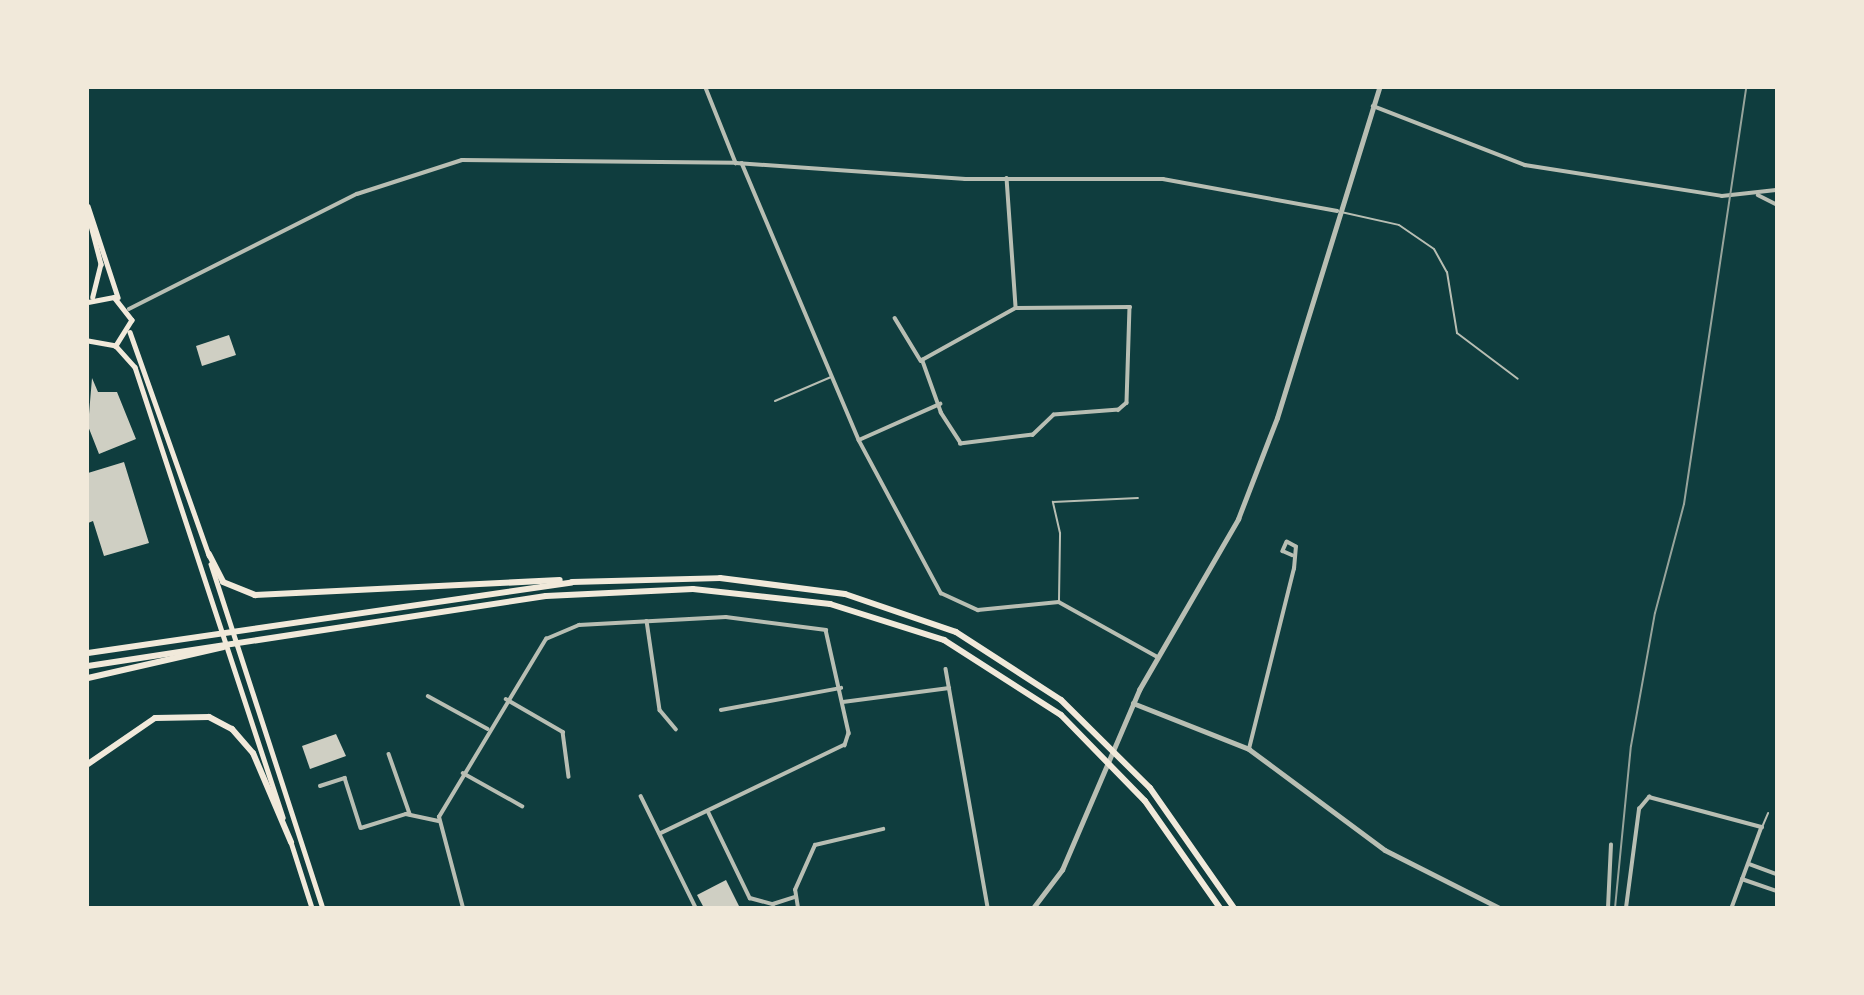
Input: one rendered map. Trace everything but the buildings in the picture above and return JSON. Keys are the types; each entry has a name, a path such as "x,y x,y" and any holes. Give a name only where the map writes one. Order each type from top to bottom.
{"highway":[{"path":"209,554 223,582 254,595 541,578 572,582"},
{"path":"88,653 572,582 733,579 865,599 978,644 1037,681 1096,730 1133,769 1234,908"},
{"path":"88,666 546,596 657,589 768,594 860,611 944,640 1017,682 1091,742 1127,780 1220,908"},
{"path":"88,678 228,645"},
{"path":"88,764 155,718 180,713 215,720 253,753 291,842"}],"main road":[{"path":"88,206 121,300 129,309 130,332 209,554 224,609 324,908"},
{"path":"88,214 101,264 90,300 121,300"},
{"path":"116,346 130,332"},
{"path":"88,341 116,346 135,367 312,908"}],"street":[{"path":"706,88 859,440 948,600 978,610 1059,602 1158,657"},
{"path":"1033,908 1062,870 1133,703 1238,519 1278,418 1337,211 1379,88"},
{"path":"1373,106 1525,165 1716,195 1756,194 1776,190"},
{"path":"129,309 357,194 428,167 512,159 739,163 1007,178 1170,179 1337,211"},
{"path":"1007,178 1016,274 1016,308"},
{"path":"1756,194 1776,204"},
{"path":"895,318 921,361 954,440 964,445 1033,435 1054,415 1124,408 1130,307 1016,308 921,361"},
{"path":"859,440 940,404"},
{"path":"1249,749 1292,555"},
{"path":"464,908 438,821 488,729 535,651 557,632 648,621 738,617 821,627 832,638 843,702 845,745 660,834"},
{"path":"648,621 660,710 676,729"},
{"path":"946,669 988,908"},
{"path":"721,710 841,688"},
{"path":"843,702 949,688"},
{"path":"428,696 488,729"},
{"path":"506,699 563,732 569,777"},
{"path":"1133,703 1249,749 1389,853 1500,908"},
{"path":"389,754 411,814"},
{"path":"463,773 522,806"},
{"path":"320,786 345,778 361,828 411,814 438,821"},
{"path":"641,796 696,908"},
{"path":"1626,908 1646,798 1685,802 1762,827 1732,908"},
{"path":"708,811 750,898 774,904 794,897"},
{"path":"798,908 794,897 818,842 883,829"},
{"path":"1608,908 1611,845"},
{"path":"1748,864 1776,874"},
{"path":"1742,879 1776,891"}],"lane":[{"path":"1337,211 1399,225 1434,248 1447,272 1457,333 1518,379"},
{"path":"775,401 832,376"},
{"path":"1059,602 1060,533 1053,502 1138,498"},
{"path":"1762,827 1768,813"}],"tram line":[{"path":"1615,908 1631,746 1655,613 1684,504 1746,88"}]}
